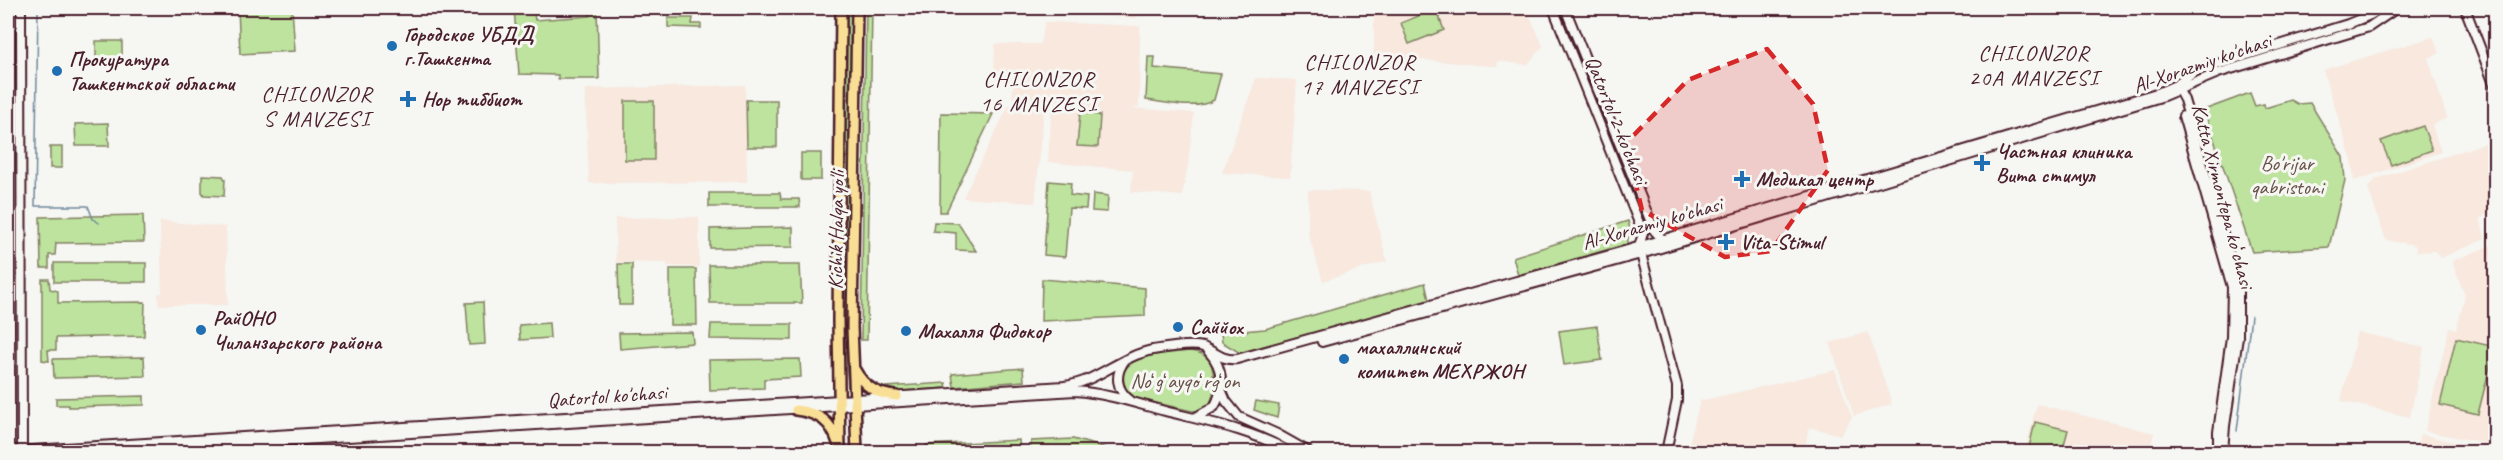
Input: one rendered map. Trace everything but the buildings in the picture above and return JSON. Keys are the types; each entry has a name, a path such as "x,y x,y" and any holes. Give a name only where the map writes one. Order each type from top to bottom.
{"highway":[{"name":"Kichik Halqa yo'li","path":"840,452 842,8"},
{"name":"Kichik Halqa yo'li","path":"857,8 852,327 857,453"},
{"path":"854,367 862,381 870,388 897,396"},
{"path":"796,410 815,415 826,421 832,429 840,452"}],"main road":[{"name":"Qatortol 2-ko'chasi","path":"1553,8 1643,233 1640,250 1677,386 1677,400 1666,453"},
{"name":"Qatortol 2-ko'chasi","path":"1565,8 1653,227 1662,239"},
{"name":"Al-Xorazmiy ko'chasi","path":"1202,347 1232,360 1321,339 1640,250 1662,239 2178,89 2198,70 2342,27 2382,8"},
{"name":"Al-Xorazmiy ko'chasi","path":"1640,250 1653,250 2178,89 2217,74 2369,27 2397,8"},
{"path":"2465,8 2496,89"},
{"path":"9,12 15,22 21,12"},
{"path":"8,341 9,12"},
{"path":"21,12 21,451"},
{"path":"1579,72 1589,68"},
{"path":"9,81 15,77 21,84"},
{"path":"1586,91 1597,87"},
{"name":"Katta Xirmontepa koʻchasi","path":"2178,89 2231,282 2232,327 2218,432 2218,453"},
{"name":"Katta Xirmontepa koʻchasi","path":"2178,89 2238,286 2238,337 2223,453"},
{"path":"1641,229 1653,227"},
{"path":"1640,250 1653,227"},
{"path":"8,327 14,330 21,325"},
{"name":"Qatortol ko'chasi","path":"856,402 1029,391 1074,385 1089,380 1126,359 1155,350 1202,347"},
{"path":"1202,347 1218,364 1220,387 1226,401 1239,417 1277,434 1309,453"},
{"path":"1126,359 1118,372 1117,381 1124,395 1136,404"},
{"path":"1194,418 1214,407 1220,387"},
{"name":"Qatortol ko'chasi","path":"8,450 796,410 897,396 1029,391 1086,392 1251,433 1291,453"},
{"name":"Qatortol ko'chasi","path":"112,453 449,428 839,404"}],"highlighted area":[{"path":"1767,49 1813,104 1828,170 1771,251 1725,257 1642,210 1626,143 1688,80"}],"shaded area":[{"path":"1062,8 1139,8 1137,18 1060,13"},
{"path":"1374,8 1537,8 1539,13 1530,16 1543,46 1527,65 1498,61 1497,66 1478,65 1374,55"},
{"path":"1045,22 1140,26 1139,107 1130,108 1194,113 1182,196 1131,192 1133,170 1048,162 1052,101 1012,98 1013,82 994,81 995,44 1040,44"},
{"path":"2433,37 2440,53 2428,58 2447,118 2432,125 2441,152 2354,181 2352,161 2323,70"},
{"path":"1256,78 1297,80 1290,177 1222,173"},
{"path":"745,85 747,182 589,183 585,89"},
{"path":"1009,105 1044,109 1035,203 963,198"},
{"path":"2495,140 2495,193 2491,195 2495,211 2480,218 2485,239 2440,258 2435,251 2417,252 2415,245 2386,240 2368,188 2376,179"},
{"path":"1308,190 1369,191 1387,261 1323,281 1308,233"},
{"path":"699,217 699,267 667,266 667,263 616,262 615,218"},
{"path":"160,221 226,227 228,305 159,305 158,294 162,293"},
{"path":"2495,244 2495,445 2425,431 2449,328 2456,330 2465,296 2452,261"},
{"path":"1868,332 1892,404 1854,416 1830,343"},
{"path":"2357,332 2424,347 2410,417 2341,401"},
{"path":"1835,370 1852,417 1841,435 1809,427 1804,452 1687,452 1700,401"},
{"path":"2037,404 2154,433 2149,452 2025,452"},
{"path":"2420,434 2494,452 2415,452"}],"green space":[{"path":"238,8 292,8 295,51 240,54"},
{"path":"514,8 533,8 535,20 590,16 590,8 597,8 599,79 558,79 558,75 519,74"},
{"path":"847,8 851,8 847,326 850,389 848,389 844,326"},
{"path":"866,8 872,8 867,340 861,340"},
{"path":"1557,8 1560,8 1643,217"},
{"path":"1436,9 1444,30 1409,44 1401,23"},
{"path":"668,18 693,18 692,24 701,24 701,28 668,27"},
{"path":"96,41 122,41 122,58 96,58"},
{"path":"1148,57 1155,57 1154,68 1221,74 1214,100 1199,105 1190,105 1146,100"},
{"name":"Bo'rijar qabristoni","path":"2250,93 2255,106 2264,104 2265,108 2291,100 2298,104 2310,103 2343,157 2345,180 2329,247 2252,252 2204,110"},
{"path":"746,100 777,100 777,147 747,147"},
{"path":"625,101 654,101 654,160 625,160"},
{"path":"941,113 993,114 946,212 940,212"},
{"path":"1080,113 1100,115 1098,147 1077,146"},
{"path":"108,123 109,146 76,146 75,124"},
{"path":"2423,126 2432,150 2391,165 2381,141"},
{"path":"50,147 62,147 62,168 50,168"},
{"path":"801,153 821,153 821,180 801,180"},
{"path":"202,175 223,176 224,196 204,195"},
{"path":"1049,181 1071,183 1070,195 1087,197 1086,209 1069,208 1065,257 1044,255"},
{"path":"709,193 780,193 781,199 799,199 800,207 709,207"},
{"path":"1093,194 1108,196 1107,212 1092,211"},
{"path":"143,215 144,242 56,243 55,255 49,255 49,268 41,268 40,217"},
{"path":"1628,221 1630,229 1627,244 1518,275 1513,257"},
{"path":"934,222 958,223 976,251 956,250 956,233 933,231"},
{"path":"793,227 793,247 710,248 710,229"},
{"path":"54,263 146,263 146,282 54,282"},
{"path":"618,264 632,264 632,305 619,305"},
{"path":"709,265 800,265 802,303 710,303"},
{"path":"670,269 696,269 697,325 670,325"},
{"path":"42,279 49,279 50,289 58,291 58,303 145,302 144,336 56,338 56,350 48,350 49,361 42,360"},
{"path":"1042,279 1145,288 1145,316 1041,321"},
{"path":"1425,283 1429,300 1240,353 1222,342 1221,333 1265,329"},
{"path":"483,302 485,344 469,345 466,303"},
{"path":"549,323 550,338 520,340 519,325"},
{"path":"711,324 792,324 792,340 710,339"},
{"path":"1597,326 1602,360 1564,365 1559,331"},
{"path":"692,332 693,343 620,349 619,333"},
{"path":"2456,338 2495,347 2478,414 2440,405"},
{"name":"Noʻgʻayqoʻrgʻon","path":"1189,351 1202,354 1212,367 1213,391 1211,401 1206,407 1192,411 1139,399 1126,388 1124,371 1136,360 1154,355"},
{"path":"144,357 145,376 54,378 53,359"},
{"path":"800,359 801,377 764,379 764,388 710,390 709,360"},
{"path":"1023,368 1024,381 954,387 952,374"},
{"path":"946,383 947,388 899,391 885,387"},
{"path":"144,396 144,405 69,407 69,405 56,405 56,398"},
{"path":"1256,401 1279,405 1277,418 1254,410"},
{"path":"2035,422 2068,430 2062,452 2028,452"},
{"path":"1073,439 1116,451 1031,452 1031,441"},
{"path":"1019,440 1020,452 926,452 926,445"}],"waterway":[{"path":"38,8 35,206 88,206 93,219 99,223"},
{"path":"2237,431 2251,316"}],"place":[{"name":"Городское УБДД г.Ташкента","path":"392,46"},
{"name":"Прокуратура Ташкентской области","path":"57,71"},
{"name":"Нор тиббиот","path":"408,99"},
{"name":"Частная клиника Вита стимул","path":"1982,163"},
{"name":"Медикал центр","path":"1742,179"},
{"name":"Vita-Stimul","path":"1726,242"},
{"name":"Саййох","path":"1178,327"},
{"name":"РайОНО Чиланзарского района","path":"201,330"},
{"name":"Махалля Фидокор","path":"906,331"},
{"name":"махаллинский комитет МЕХРЖОН","path":"1344,359"}],"district":[{"name":"CHILONZOR 20A MAVZESI","path":"2034,64"},
{"name":"CHILONZOR 17 MAVZESI","path":"1360,74"},
{"name":"CHILONZOR 16 MAVZESI","path":"1039,90"},
{"name":"CHILONZOR S MAVZESI","path":"317,106"}]}
